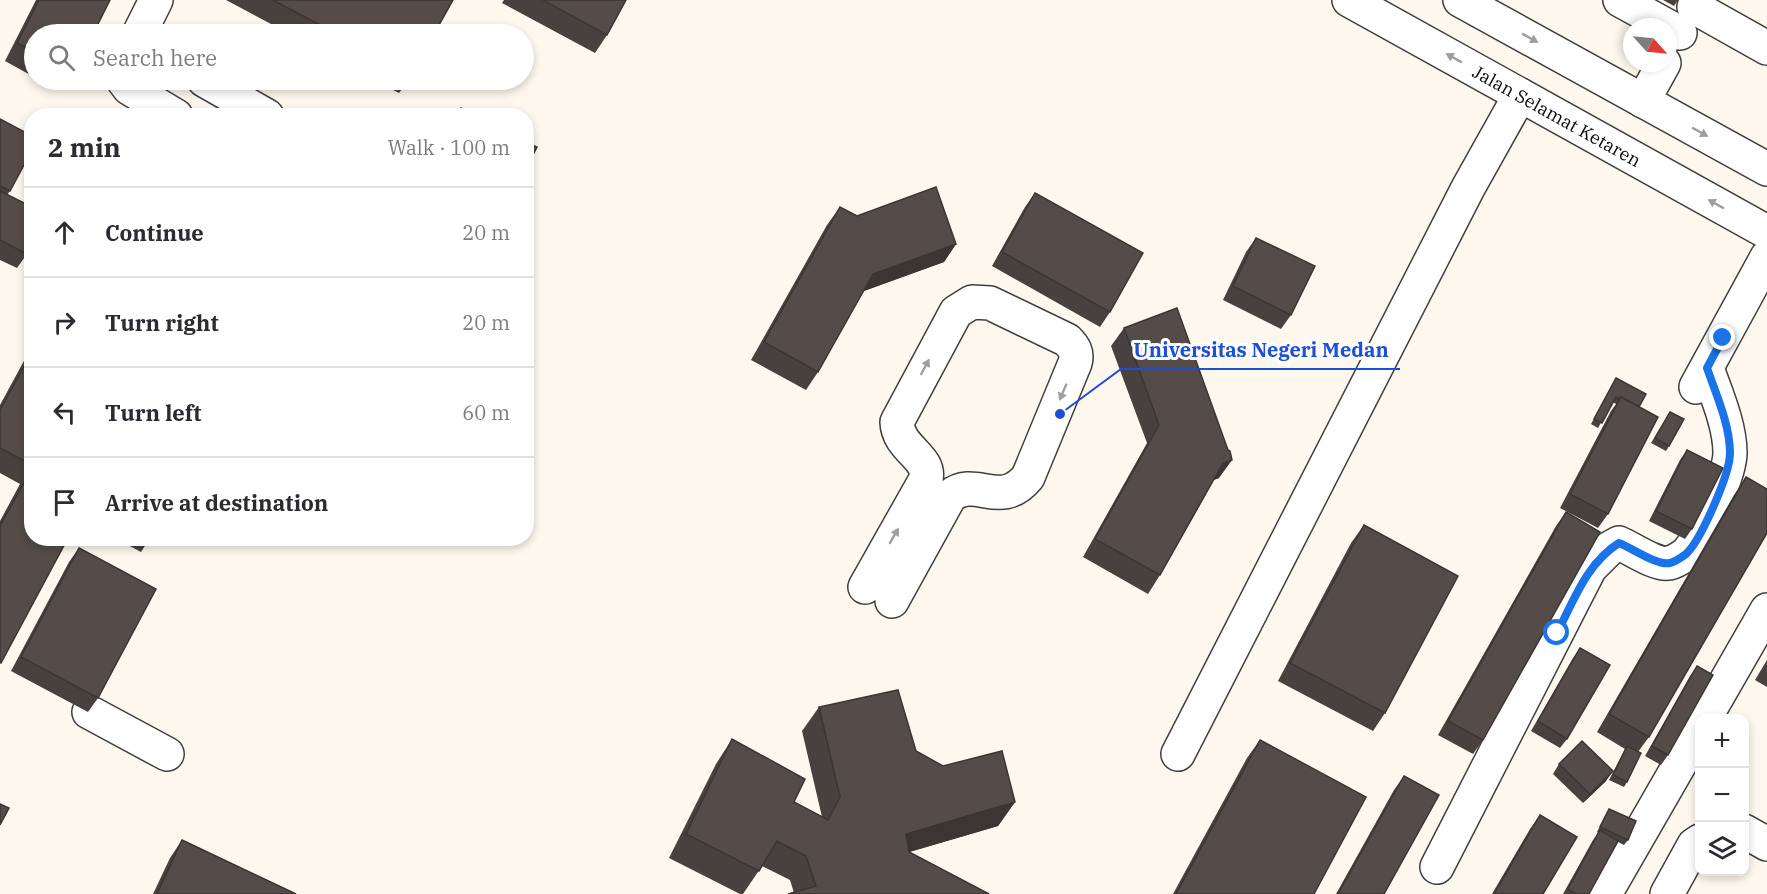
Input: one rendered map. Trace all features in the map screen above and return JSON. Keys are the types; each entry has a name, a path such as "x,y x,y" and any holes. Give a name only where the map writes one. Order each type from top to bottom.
{"street":[{"path":"144,24 156,0"},
{"name":"Jalan Selamat Ketaren","path":"1349,0 1767,232"},
{"path":"1460,0 1767,169"},
{"path":"1620,0 1685,24 1767,48"},
{"path":"1643,101 1659,72"},
{"path":"132,90 163,108"},
{"path":"222,90 253,108"},
{"path":"1178,754 1468,188 1520,95"},
{"path":"1437,867 1590,568 1610,548 1619,543 1653,561 1668,563 1686,554 1702,529 1728,472 1730,452 1726,428 1700,381 1767,257"},
{"path":"972,302 990,303 1067,340 1076,351 1075,363 1028,477 1016,489 1007,492 963,489 950,496 879,594 926,479 925,465 902,440 897,422 956,312 972,302"},
{"path":"1707,714 1767,610"},
{"path":"89,712 166,754"},
{"path":"1605,894 1695,738"},
{"path":"1749,834 1767,844"},
{"path":"1667,894 1695,844"}],"building":[{"path":"39,0 110,0 98,24 27,24"},
{"path":"273,0 453,0 440,24 318,24"},
{"path":"543,0 626,0 607,35"},
{"path":"24,29 24,47 17,43"},
{"path":"0,119 24,132 24,165 10,191 0,186"},
{"path":"936,187 956,244 873,274 818,372 764,342 840,207 857,216"},
{"path":"0,191 24,203 24,252 0,240"},
{"path":"1035,193 1143,253 1110,312 1002,252"},
{"path":"1256,238 1315,266 1291,315 1233,286"},
{"path":"1177,308 1232,460 1223,463 1160,575 1095,539 1159,425 1124,328"},
{"path":"24,366 24,461 0,448 0,410"},
{"path":"1616,378 1646,394 1639,407 1621,397 1620,399 1616,397 1602,423 1594,419"},
{"path":"1621,397 1658,417 1608,514 1570,494"},
{"path":"1670,412 1684,419 1669,446 1655,438"},
{"path":"1687,450 1723,468 1692,529 1656,511"},
{"path":"1746,477 1767,489 1767,533 1649,737 1609,714"},
{"path":"24,482 24,546 64,546 1,663 0,662 0,526"},
{"path":"1566,512 1600,532 1483,740 1448,721"},
{"path":"1364,525 1458,576 1385,713 1290,663"},
{"path":"79,548 156,589 98,698 21,657"},
{"path":"1580,648 1610,665 1567,739 1538,721"},
{"path":"1697,666 1713,675 1668,755 1652,746"},
{"path":"898,690 916,751 943,766 1002,751 1015,802 906,834 909,852 989,894 788,894 816,886 806,856 777,841 759,871 686,834 732,739 805,779 794,802 828,820 840,797 819,707"},
{"path":"1260,740 1366,797 1314,894 1176,894"},
{"path":"1582,741 1613,771 1590,794 1559,764"},
{"path":"1627,746 1641,753 1627,782 1613,775"},
{"path":"1404,776 1439,795 1384,894 1338,894"},
{"path":"0,804 9,808 0,825"},
{"path":"1609,809 1636,821 1628,840 1600,827"},
{"path":"1540,815 1577,837 1543,894 1494,894"},
{"path":"1600,830 1618,841 1589,894 1576,894 1568,889"},
{"path":"182,840 296,894 157,894"}],"place":[{"name":"Universitas Negeri Medan","path":"1060,414"}],"route":[{"path":"1557,633 1590,568 1610,548 1619,543 1653,561 1668,563 1686,554 1702,529 1728,472 1730,452 1726,428 1707,368 1723,338"}]}
